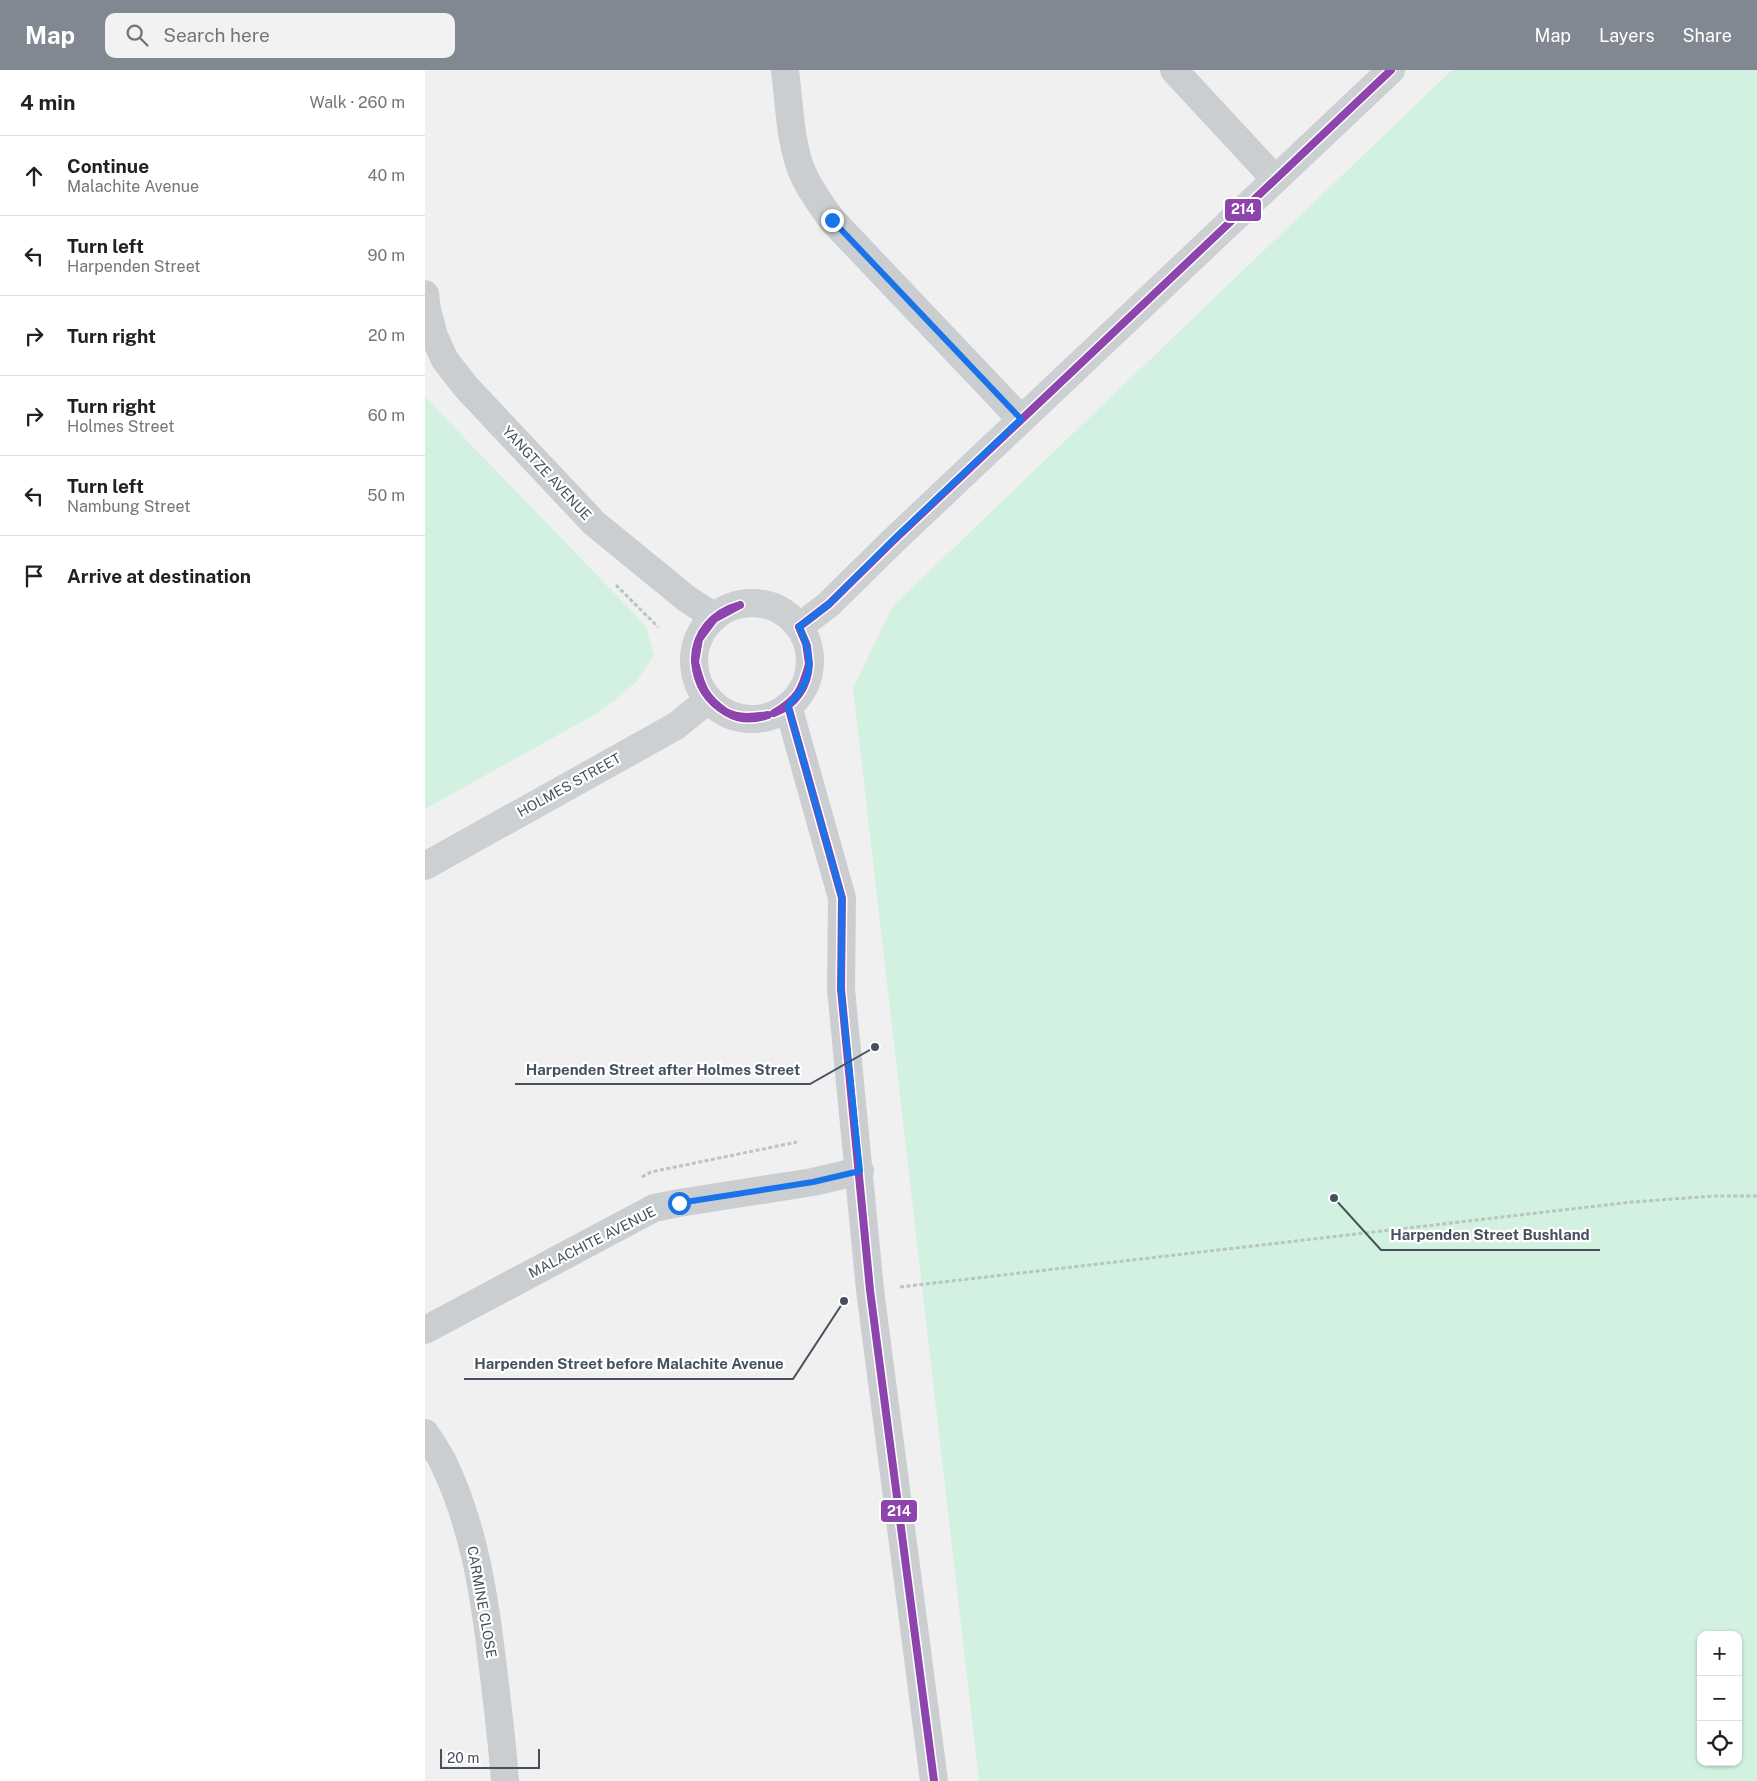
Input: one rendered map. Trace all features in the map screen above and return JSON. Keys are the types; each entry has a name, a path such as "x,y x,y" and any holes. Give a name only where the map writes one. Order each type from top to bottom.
{"main road":[{"path":"799,627 829,604 893,540 1391,70"},
{"path":"743,603 759,603 775,607 799,627 807,643 810,660 808,677 800,693 788,706 769,716 747,718 733,715 720,709 709,699 700,686 695,672 694,657 697,642 704,628 715,617 728,608 743,603"},
{"name":"HOLMES STREET","path":"425,866 676,726 709,699"}],"street":[{"path":"785,70 797,154 802,173 817,199 832,220 1021,419"},
{"path":"1174,70 1275,179"},
{"name":"YANGTZE AVENUE","path":"425,294 434,336 445,360 466,387 594,523 687,599 715,617"},
{"path":"788,706 842,898 841,989 870,1290 934,1781"},
{"name":"MALACHITE AVENUE","path":"425,1330 654,1208 813,1182 860,1171"},
{"name":"CARMINE CLOSE","path":"425,1433 443,1460 460,1501 475,1550 485,1605 505,1781"}],"path":[{"path":"870,1290 1632,1202 1714,1196 1757,1196"}],"green space":[{"path":"1452,70 1757,70 1757,1781 979,1781 853,688 893,606"},
{"path":"425,397 645,625 654,655 637,681 594,715 425,809"}],"transit line":[{"name":"214","path":"799,627 829,604 894,540 1391,70"},
{"name":"214","path":"695,662 698,642 707,626 721,613 740,605"},
{"name":"214","path":"695,662 699,639 714,619 740,605"},
{"name":"214","path":"799,627 807,646 809,664"},
{"name":"214","path":"799,627 806,643 809,664"},
{"name":"214","path":"695,662 705,691 713,702 726,712"},
{"name":"214","path":"695,662 698,678 704,692 713,703 726,712"},
{"name":"214","path":"774,713 789,703 798,693 809,664"},
{"name":"214","path":"774,713 789,705 799,694 806,680 809,664"},
{"name":"214","path":"788,706 842,898 841,989 870,1290 934,1781"},
{"name":"214","path":"726,712 741,717 768,715"},
{"name":"214","path":"726,712 736,717 747,718 768,715"}],"place":[{"name":"Harpenden Street after Holmes Street","path":"875,1047"},
{"name":"Harpenden Street Bushland","path":"1334,1198"},
{"name":"Harpenden Street before Malachite Avenue","path":"844,1301"}],"route":[{"path":"679,1203 813,1182 860,1171 841,989 842,898 788,706 800,693 808,677 810,660 807,643 799,627 829,604 893,540 1021,419 832,220"}]}
